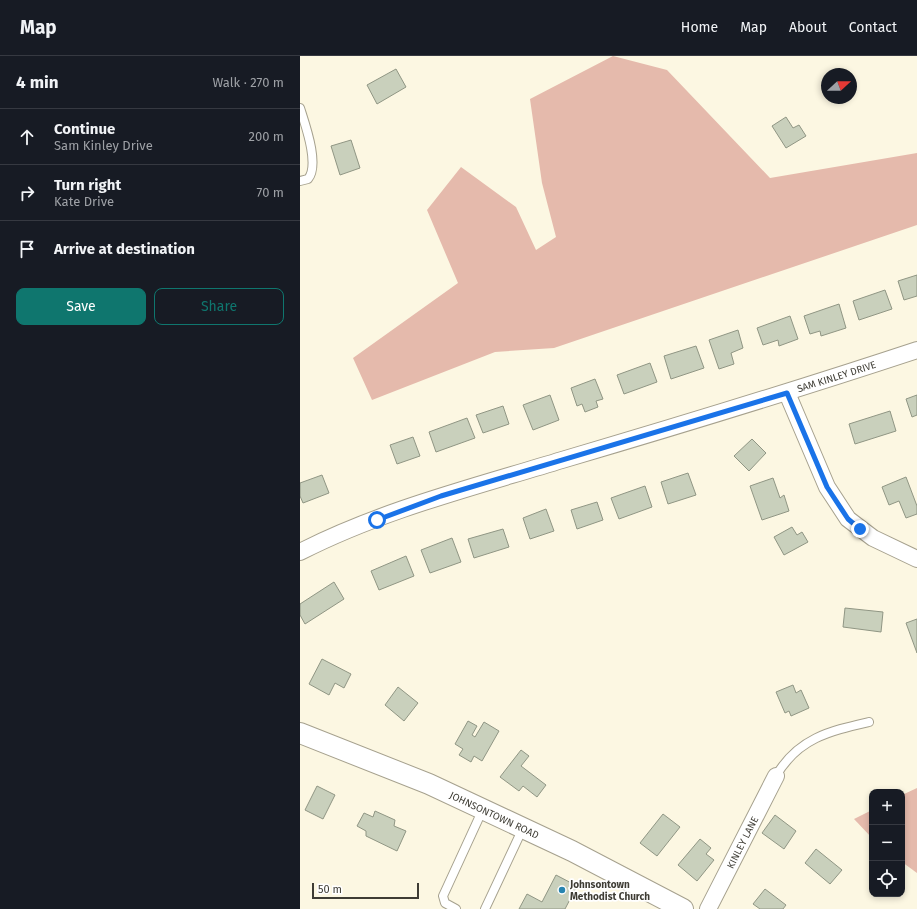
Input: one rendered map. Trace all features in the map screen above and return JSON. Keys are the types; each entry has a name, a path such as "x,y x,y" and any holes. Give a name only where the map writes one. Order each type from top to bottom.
{"street":[{"name":"SAM KINLEY DRIVE","path":"300,552 329,537 441,496 787,393 917,350"},
{"path":"787,393 827,487 848,519 873,538 917,559"},
{"name":"JOHNSONTOWN ROAD","path":"300,733 429,784 636,883 682,909"},
{"name":"KINLEY LANE","path":"708,909 776,776"}],"lane":[{"path":"300,108 308,136 313,166 312,172 308,179 300,181"},
{"path":"776,776 790,755 804,745 828,732 869,722"},
{"path":"456,909 445,903 443,896 483,810"},
{"path":"485,909 523,828"}],"shaded area":[{"path":"613,56 667,70 770,178 917,153 917,225 554,348 495,352 372,400 353,358 458,283 427,210 461,167 516,207 536,250 556,237 542,183 530,99"},
{"path":"917,788 917,873 905,864 905,794"},
{"path":"869,812 869,835 854,819"}],"building":[{"path":"396,69 406,87 377,104 367,85"},
{"path":"786,117 793,128 799,125 806,136 786,148 772,126"},
{"path":"351,140 360,168 340,175 331,146"},
{"path":"917,275 917,296 904,300 898,281"},
{"path":"885,290 892,309 859,320 853,301"},
{"path":"839,304 846,328 821,336 820,331 810,334 804,316"},
{"path":"790,316 798,339 779,346 778,340 763,345 757,328"},
{"path":"738,330 743,348 731,353 734,364 719,369 709,340"},
{"path":"696,346 704,368 671,379 664,356"},
{"path":"650,363 657,382 624,394 617,375"},
{"path":"595,379 603,399 596,401 598,407 585,412 582,404 577,406 571,388"},
{"path":"550,395 559,420 533,430 523,405"},
{"path":"917,395 917,415 912,417 906,399"},
{"path":"503,406 509,424 483,433 476,415"},
{"path":"890,411 896,431 855,444 849,424"},
{"path":"467,418 475,438 436,452 429,432"},
{"path":"413,437 420,456 397,464 390,445"},
{"path":"752,439 766,453 749,471 734,456"},
{"path":"688,473 696,495 668,504 661,482"},
{"path":"322,475 329,493 303,503 300,496 300,483"},
{"path":"906,477 917,506 917,514 906,518 899,501 889,505 882,487"},
{"path":"773,478 780,498 784,495 789,511 762,520 750,486"},
{"path":"645,486 652,507 619,519 611,498"},
{"path":"597,502 603,520 577,529 571,510"},
{"path":"546,509 554,531 530,539 523,518"},
{"path":"792,527 797,535 802,532 808,542 784,555 774,537"},
{"path":"503,529 509,547 474,558 468,539"},
{"path":"452,538 461,562 430,573 421,550"},
{"path":"406,556 414,576 379,590 371,571"},
{"path":"334,582 344,599 305,624 300,615 300,604"},
{"path":"845,608 883,612 881,632 843,627"},
{"path":"917,619 917,653 906,623"},
{"path":"322,659 351,674 344,688 335,683 329,695 309,684"},
{"path":"793,685 796,693 801,690 809,708 791,716 789,711 785,713 776,692"},
{"path":"398,687 418,703 404,721 385,705"},
{"path":"468,721 477,726 472,735 475,737 484,722 499,731 482,761 474,756 471,762 459,755 463,749 455,744"},
{"path":"521,750 529,756 521,766 546,785 537,797 523,786 519,791 500,777"},
{"path":"317,786 335,795 323,819 305,810"},
{"path":"375,811 395,820 394,826 406,831 397,851 366,836 366,831 357,826 364,813 373,817"},
{"path":"663,814 680,827 657,856 640,843"},
{"path":"775,815 796,831 784,849 762,833"},
{"path":"700,839 711,848 706,854 714,860 697,881 678,865"},
{"path":"816,849 842,870 830,884 805,863"},
{"name":"Johnsontown Methodist Church","path":"556,875 577,886 565,909 519,909 527,894 542,902"},
{"path":"765,889 786,905 783,909 760,909 753,904"}],"place":[{"name":"Johnsontown Methodist Church","path":"562,890"}],"route":[{"path":"377,520 441,496 787,393 827,487 848,519 860,529"}]}
